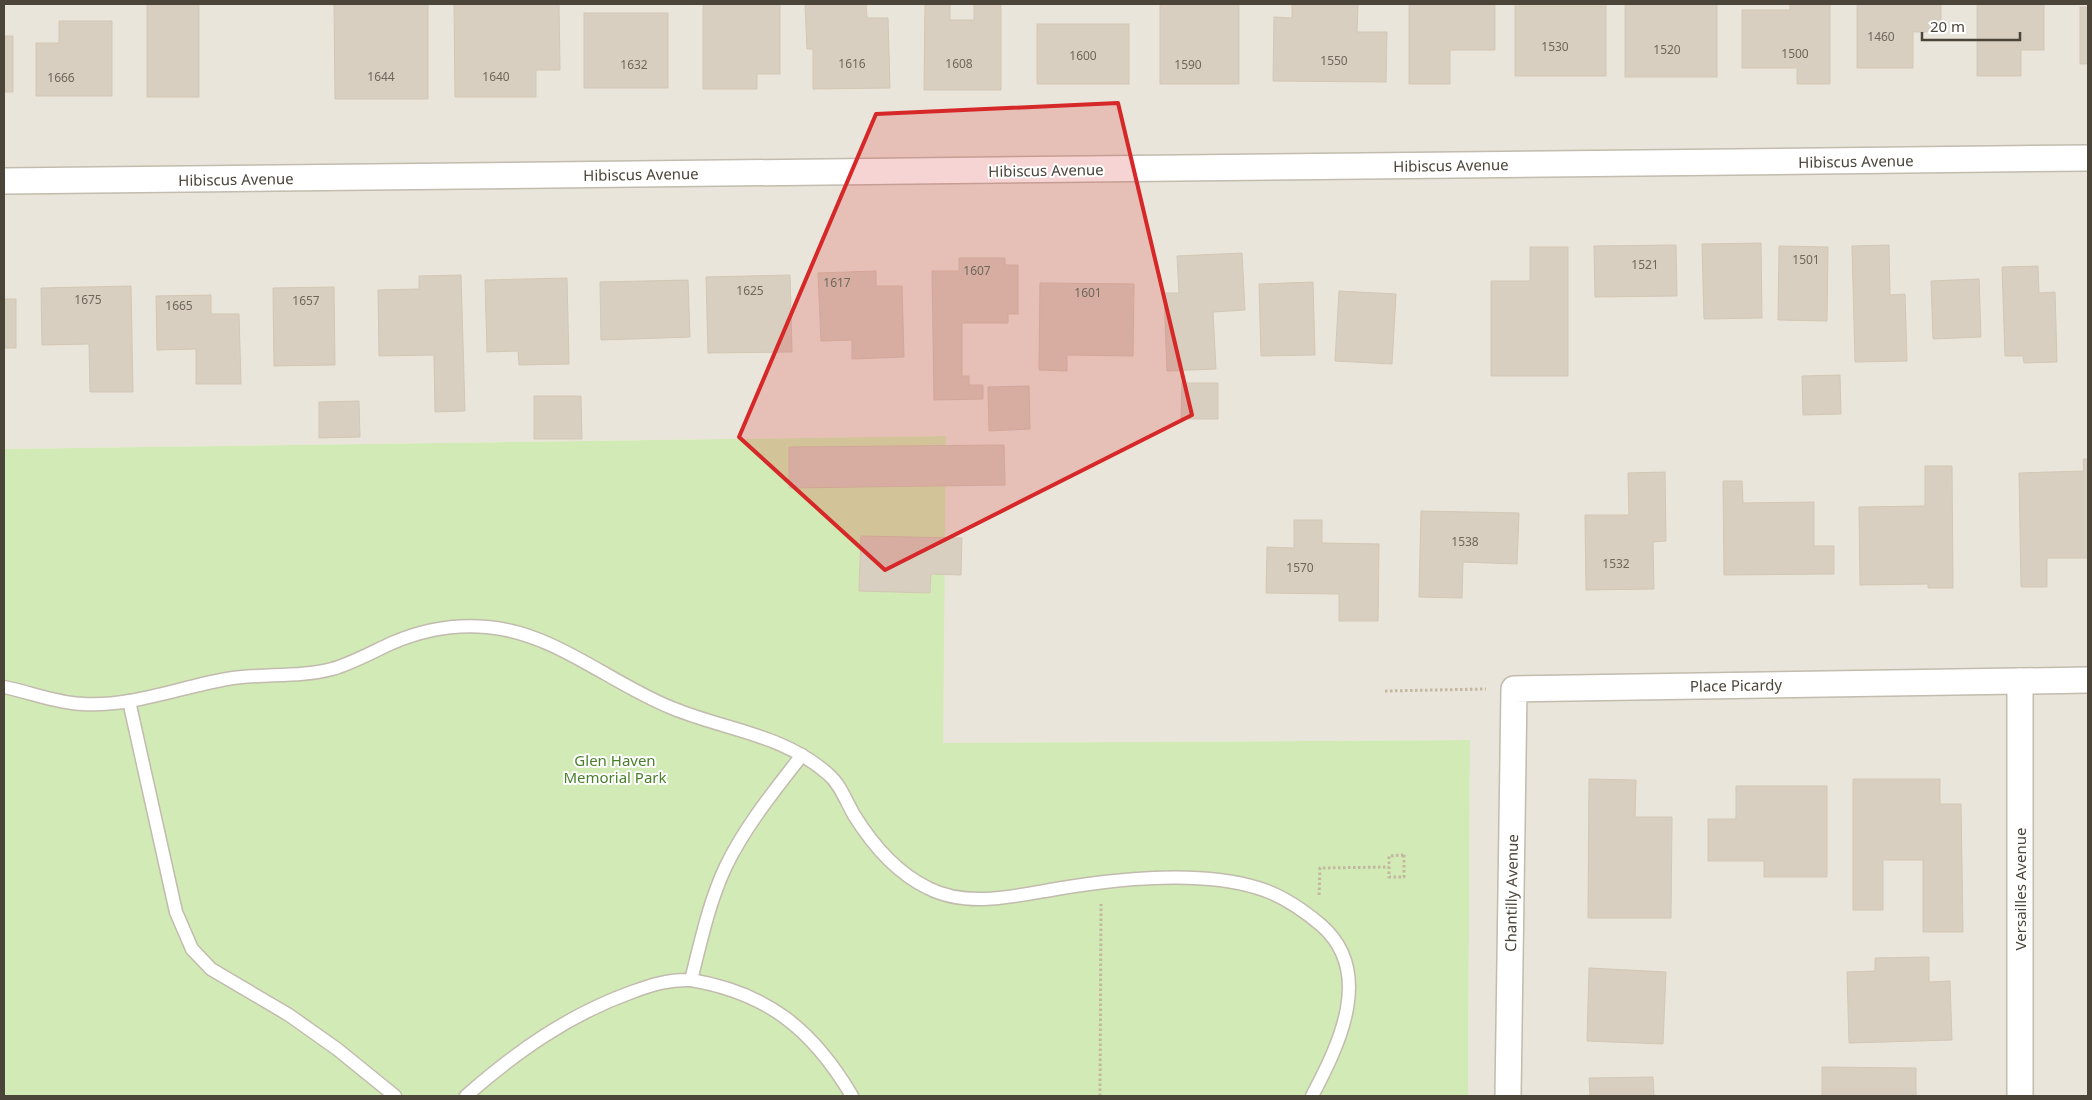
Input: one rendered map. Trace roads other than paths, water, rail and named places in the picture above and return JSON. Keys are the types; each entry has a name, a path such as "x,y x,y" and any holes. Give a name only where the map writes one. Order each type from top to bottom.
{"street":[{"name":"Hibiscus Avenue","path":"4,181 2088,158"},
{"name":"Place Picardy","path":"1514,689 2088,680"},
{"name":"Versailles Avenue","path":"2020,681 2020,1096"},
{"name":"Chantilly Avenue","path":"1508,1096 1514,689"}],"lane":[{"path":"4,687 80,704 129,701 228,679 320,672 342,666 420,632 455,627 483,626 512,631 546,643 672,708 765,737 802,755 833,778 860,824 877,847 906,874 928,888 958,897 1003,898 1101,883 1173,878 1236,883 1276,895 1331,934 1340,947 1347,970 1349,990 1345,1022 1336,1048 1312,1096"},
{"path":"129,701 176,912 192,949 211,969 289,1015 337,1049 395,1096"},
{"path":"691,980 712,900 727,865 760,810 802,755"},
{"path":"466,1096 522,1050 549,1031 574,1017 600,1004 651,985 681,979 710,983 746,994 783,1015 822,1054 852,1096"}],"park label":[{"name":"Glen Haven Memorial Park","path":"615,768"}]}
